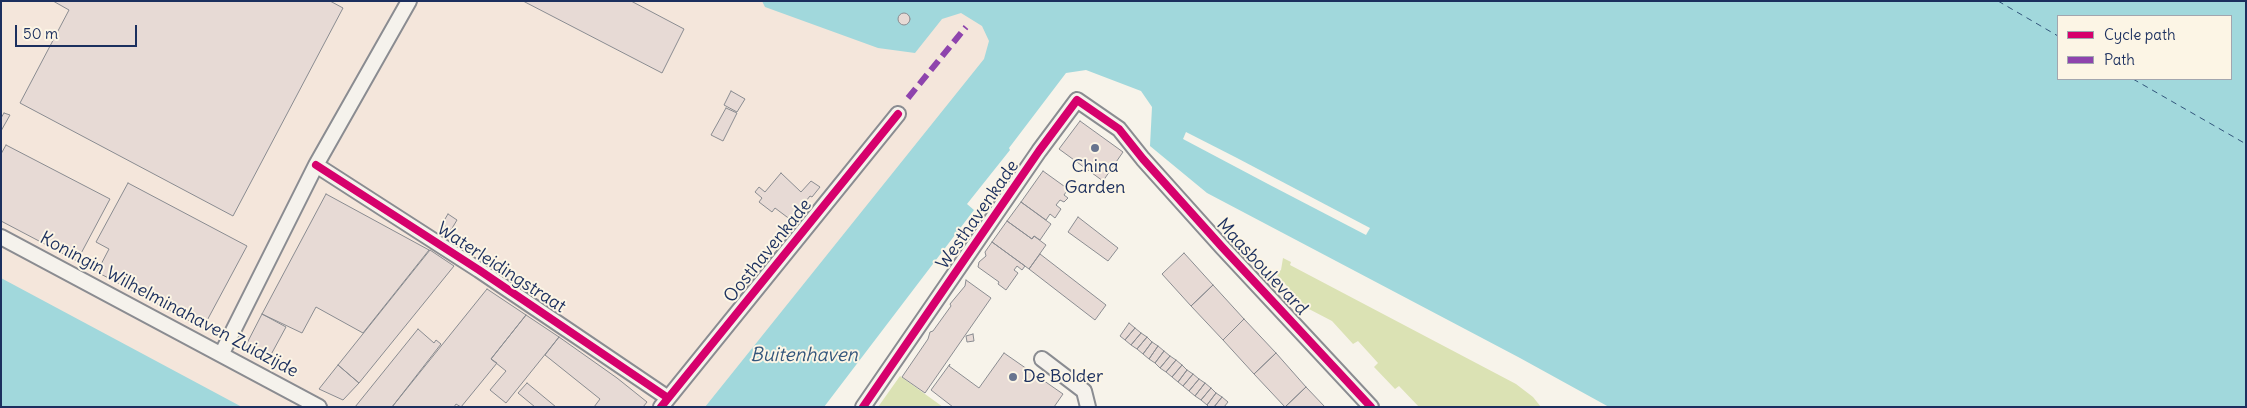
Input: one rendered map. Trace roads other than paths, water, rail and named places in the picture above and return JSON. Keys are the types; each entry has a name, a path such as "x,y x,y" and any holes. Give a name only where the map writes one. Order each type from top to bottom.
{"street":[{"path":"222,353 316,165 409,1"},
{"name":"Westhavenkade","path":"863,407 1077,100 1119,129 1133,145"},
{"name":"Oosthavenkade","path":"665,402 898,114"},
{"name":"Maasboulevard","path":"1133,145 1143,159 1222,247 1371,407"},
{"name":"Waterleidingstraat","path":"316,165 480,270 665,402"},
{"name":"Koningin Wilhelminahaven Zuidzijde","path":"1,238 222,353 319,407"},
{"path":"1042,359 1084,391 1088,407"}],"water":[{"name":"Buitenhaven","path":"762,1 2246,1 2246,407 1609,407 1207,193 1150,146 1152,107 1141,91 1086,70 1066,73 1009,148 1010,150 967,204 974,210 824,407 705,407 984,59 989,41 982,26 961,13 942,19 915,53 878,48 765,7"},
{"path":"1,278 242,407 1,407"}],"place":[{"name":"China Garden","path":"1095,148"},
{"name":"De Bolder","path":"1013,377"}]}
